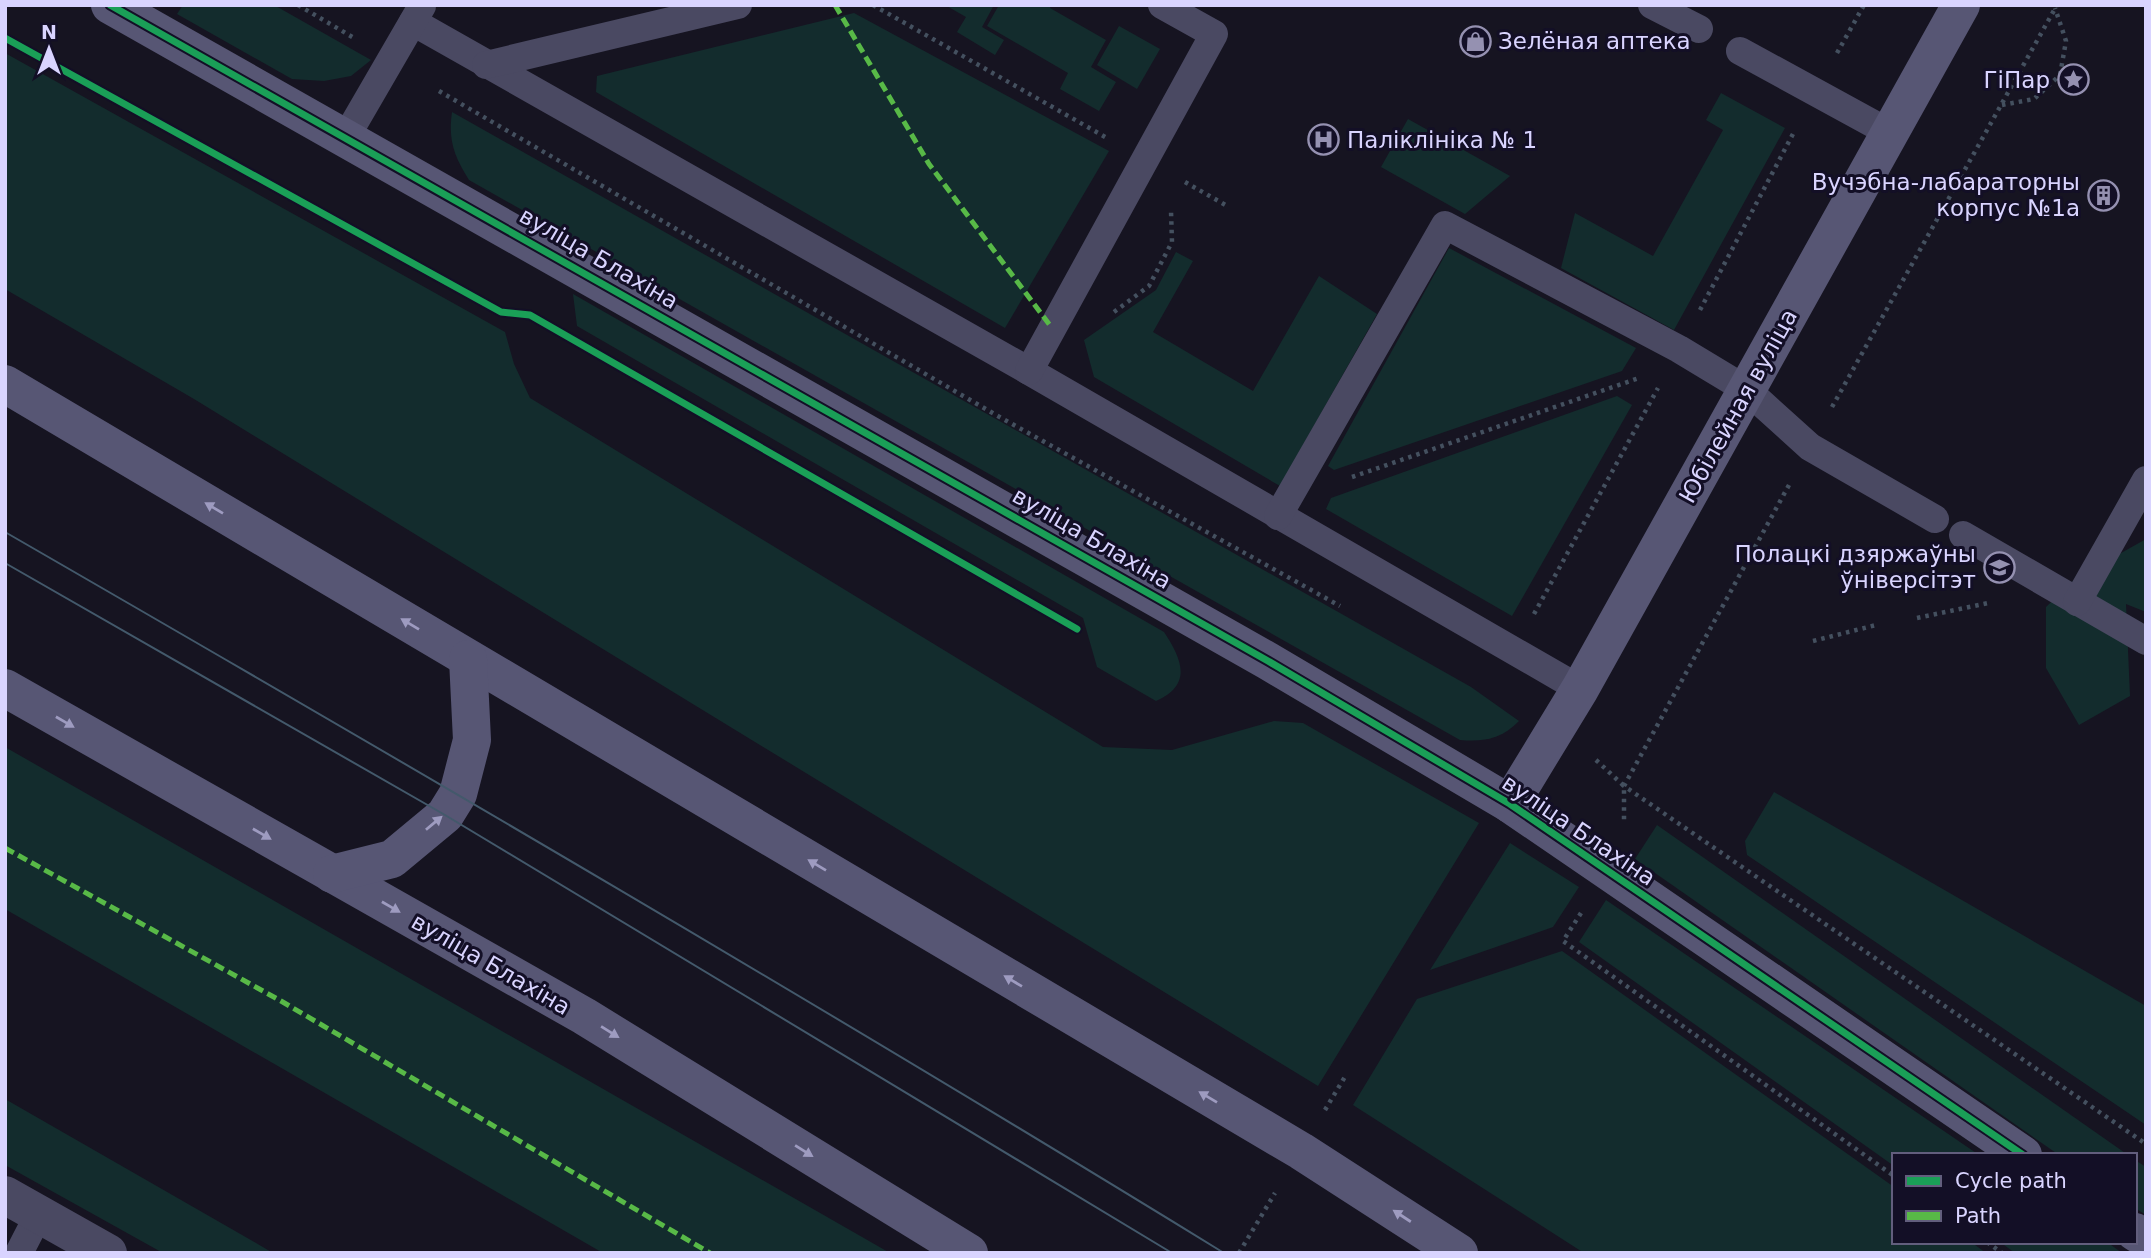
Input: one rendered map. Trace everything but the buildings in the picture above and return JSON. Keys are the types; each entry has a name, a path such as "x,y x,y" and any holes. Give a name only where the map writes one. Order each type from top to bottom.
{"street":[{"name":"вуліца Блахіна","path":"110,5 1268,661 1510,804 2020,1153"},
{"name":"Юбілейная вуліца","path":"1510,804 1556,733 1961,5"},
{"path":"5,384 1301,1151 1460,1253"},
{"path":"332,873 392,859 445,815 458,794 472,740 468,659"},
{"name":"вуліца Блахіна","path":"5,688 584,1016 969,1253"},
{"path":"5,1195 108,1253"}],"lane":[{"path":"486,65 738,5"},
{"path":"1029,371 1214,34 1162,5"},
{"path":"1652,5 1699,29"},
{"path":"346,137 418,14 486,65 1029,371 1284,508 1580,689"},
{"path":"1740,51 1890,133"},
{"path":"1284,508 1445,225 1679,349 1747,390 1810,447 1935,519"},
{"path":"2077,602 2146,480"},
{"path":"1963,535 2146,641"},
{"path":"19,1253 39,1214"}],"path":[{"path":"298,5 391,59 462,108 996,415 1344,608"},
{"path":"873,5 1145,159"},
{"path":"2001,106 2034,99 2060,75 2066,41 2056,6"},
{"path":"1625,786 2056,6"},
{"path":"1176,177 1229,207"},
{"path":"1181,193 1186,183"},
{"path":"1107,317 1149,286 1172,242 1170,214 1175,204"},
{"path":"1284,508 1643,377"},
{"path":"1813,641 1876,625"},
{"path":"1556,733 1588,753 1625,786 2146,1144"},
{"path":"1563,941 1892,1175"},
{"path":"1334,1095 1346,1075"}],"green space":[{"path":"183,5 274,5 371,60 351,76 324,81 292,79 177,14"},
{"path":"945,5 994,5 982,27 1004,40 995,55 957,32 966,17"},
{"path":"999,5 1051,5 1050,8 1106,40 1091,67 1116,82 1099,111 1060,89 1068,73 987,26"},
{"path":"854,13 1109,151 1005,328 596,92 597,76"},
{"path":"1119,26 1160,49 1137,89 1097,65"},
{"path":"5,53 505,332 514,364 530,398 1103,747 1172,750 1274,721 1303,723 1479,823 1318,1086 194,399 5,289"},
{"path":"1721,93 1785,128 1674,330 1561,268 1575,213 1653,256 1723,130 1706,120"},
{"path":"452,112 1471,687 1519,721 1506,732 1492,738 1460,740 469,180 453,148"},
{"path":"1408,119 1510,176 1465,214 1381,167"},
{"path":"1449,248 1636,348 1622,371 1334,470 1328,466"},
{"path":"1176,252 1193,261 1153,332 1253,391 1319,276 1377,314 1280,486 1094,377 1084,340 1156,290"},
{"path":"573,294 1164,632 1176,652 1181,671 1175,687 1168,695 1156,701 1097,667 1083,618 577,326"},
{"path":"1617,396 1632,405 1512,616 1326,509 1331,498"},
{"path":"2146,539 2146,612 2126,604 2130,696 2079,725 2046,668 2046,607 2075,579"},
{"path":"5,747 890,1253 603,1253 5,909"},
{"path":"1774,792 2146,1006 2146,1125 1747,855 1745,841"},
{"path":"1657,825 2125,1153 2056,1153 1635,859"},
{"path":"1510,843 1579,887 1553,927 1430,970"},
{"path":"1606,900 1976,1153 1892,1153 1892,1165 1579,942"},
{"path":"1562,951 1892,1186 1892,1244 1974,1244 1986,1253 1584,1253 1353,1105 1417,999"},
{"path":"5,1099 273,1253 163,1253 5,1165"},
{"path":"2137,1161 2146,1167 2146,1215 2137,1209"},
{"path":"2003,1244 2110,1244 2122,1253 2015,1253"}],"tram line":[{"path":"5,532 617,888 1224,1253"},
{"path":"5,563 445,815 1172,1253"}],"marked path":[{"path":"835,5 929,164 1052,328"},
{"path":"5,848 281,1001 710,1253"}],"cycle path":[{"path":"110,5 1268,661 1510,804 2020,1153"},
{"path":"5,38 501,312 530,315 1077,629"}],"place":[{"name":"Зелёная аптека","path":"1475,41"},
{"name":"ГіПар","path":"2073,80"},
{"name":"Паліклініка № 1","path":"1324,140"},
{"name":"Вучэбна-лабараторны корпус №1а","path":"2103,195"},
{"name":"Полацкі дзяржаўны ўніверсітэт","path":"1999,567"}]}
